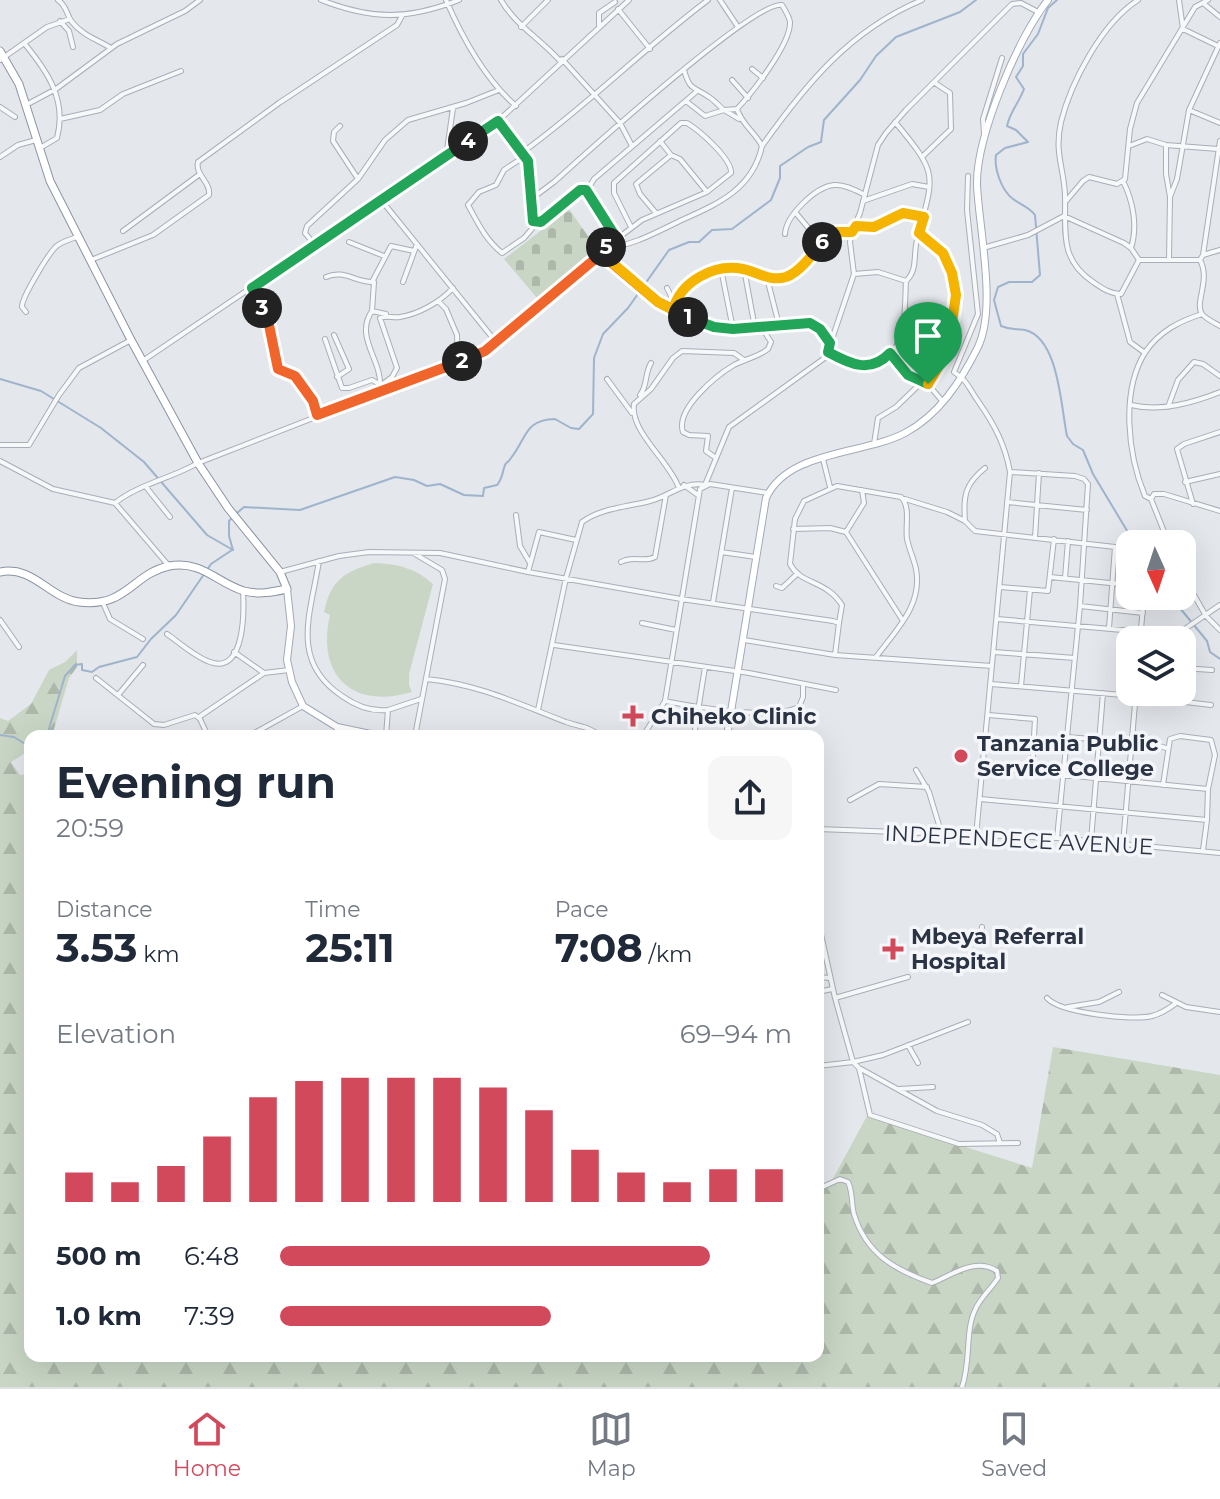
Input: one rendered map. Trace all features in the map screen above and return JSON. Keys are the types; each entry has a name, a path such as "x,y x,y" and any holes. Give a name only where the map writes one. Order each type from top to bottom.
{"highway":[{"path":"0,572 26,574 70,600 103,602 122,595 141,580 169,566 204,569 243,591 271,593 287,589 280,572 228,508 198,463 131,340 50,181 19,84 2,56"}],"main road":[{"path":"728,730 768,493 787,472 907,432 943,402 963,376 985,329 983,248 977,184 985,136 1007,72 1038,12 1048,0"},
{"path":"287,589 291,626 287,660 303,706 337,727 351,730"}],"street":[{"path":"58,0 64,4 70,19 86,35 111,48"},
{"path":"26,105 56,89 111,48 185,11 200,0"},
{"path":"321,0 355,12 402,16 459,0"},
{"path":"501,0 521,27 561,60 620,123 632,146"},
{"path":"521,27 548,0"},
{"path":"144,360 498,121 629,0"},
{"path":"587,191 580,190 502,253 480,230 477,218 468,205 479,192 496,185 504,170 708,0"},
{"path":"720,0 738,27"},
{"path":"587,191 615,241 627,244 720,203 734,193 755,168 762,146 788,111 848,44 884,19 922,0"},
{"path":"1138,0 1124,11 1101,39 1069,96 1058,142 1068,254 1074,267 1094,283 1117,294 1123,292 1139,260"},
{"path":"1179,0 1183,29"},
{"path":"599,26 599,13 614,1 650,49"},
{"path":"1123,181 1127,173 1130,129 1137,103 1195,7 1205,1 1220,17"},
{"path":"447,2 467,42 499,90 516,106"},
{"path":"647,730 665,701 698,495 705,485 725,433 734,423 815,366 828,352 854,274 850,242 878,145 895,122 1017,2 1038,12"},
{"path":"531,194 538,194 554,182 620,123 738,27 772,5 777,3 784,7 790,22 787,38 763,78 737,109 705,116 686,101"},
{"path":"91,260 153,235 209,195 198,162 279,103 397,25 402,16"},
{"path":"2,56 60,21 70,19"},
{"path":"60,21 69,31 73,47"},
{"path":"1170,197 1189,110 1219,44 1183,29"},
{"path":"24,43 56,89 60,119 57,138 39,149"},
{"path":"985,136 983,119 1002,58"},
{"path":"752,69 763,78"},
{"path":"684,70 688,83 696,92 709,97 741,121 762,146"},
{"path":"60,119 100,110 123,94 181,71"},
{"path":"732,80 748,98"},
{"path":"923,156 951,129 950,93 934,82"},
{"path":"315,245 304,230 337,195 358,179 385,140 402,125 418,116 499,90"},
{"path":"587,191 594,179 696,92"},
{"path":"0,107 15,117"},
{"path":"446,157 453,107"},
{"path":"737,109 741,121"},
{"path":"1189,110 1220,123"},
{"path":"498,121 524,154 529,166 531,219 537,223"},
{"path":"828,352 864,367 876,364 890,353 904,332 906,281 914,268 931,187 930,173 923,156 895,122"},
{"path":"115,503 198,463 381,389 485,351 631,227 707,192 731,173 731,165 686,123 681,123 614,183 614,193 631,227"},
{"path":"340,126 334,132 333,141 358,179"},
{"path":"1129,146 1147,139 1166,145 1219,146 1202,258 1205,275 1200,304 1202,314 1220,326"},
{"path":"0,157 18,145 36,140"},
{"path":"660,141 671,155 680,159 707,192"},
{"path":"1166,145 1170,197 1169,259"},
{"path":"656,213 636,184 671,155"},
{"path":"123,231 200,174"},
{"path":"968,176 967,210 978,314 954,371 963,376 998,432 1010,472 976,836"},
{"path":"1064,202 1089,177 1112,183 1123,181"},
{"path":"1123,181 1133,212 1131,248"},
{"path":"863,201 912,184 931,187"},
{"path":"785,234 787,221 822,189 833,185 865,195"},
{"path":"1212,191 1220,193"},
{"path":"382,200 496,342"},
{"path":"795,212 821,243"},
{"path":"856,226 874,227 903,213 924,217"},
{"path":"983,248 1028,235 1064,216"},
{"path":"1064,216 1131,248 1139,260"},
{"path":"674,307 679,294 696,280 721,269 744,269 767,278 784,278 837,232 852,232"},
{"path":"919,233 943,253 952,273 956,295 948,351 928,384"},
{"path":"26,312 21,299 54,248 79,237"},
{"path":"349,242 384,256"},
{"path":"403,282 417,244"},
{"path":"381,389 380,372 365,336 372,311 374,281 392,245 414,251"},
{"path":"1139,260 1202,258 1220,250"},
{"path":"602,254 647,293 700,322 733,329 810,323 820,329 830,343"},
{"path":"721,269 733,329"},
{"path":"744,269 755,328"},
{"path":"854,274 878,272 906,281"},
{"path":"326,277 341,273 366,283 374,281"},
{"path":"767,278 779,325"},
{"path":"252,288 269,325 278,369 295,376 313,401 317,415"},
{"path":"372,311 400,317 438,301 453,288"},
{"path":"667,288 674,307"},
{"path":"1117,294 1130,342 1145,353"},
{"path":"438,301 446,309 457,335 458,363"},
{"path":"1163,530 1151,499 1145,496 1135,462 1130,432 1134,383 1145,353 1171,327 1202,314"},
{"path":"381,389 397,368 380,321 387,315"},
{"path":"716,458 706,451 708,436 685,434 681,424 702,391 735,364 764,352 771,345 762,327"},
{"path":"334,335 349,369 337,377"},
{"path":"325,339 343,389 372,380 381,389"},
{"path":"0,445 29,445 79,368 131,340"},
{"path":"640,397 651,389 673,358 682,351 734,353 744,360"},
{"path":"890,353 908,375 928,384 943,402"},
{"path":"1168,407 1178,380 1194,362 1203,364 1220,376"},
{"path":"633,415 634,404 646,388 645,377 651,363"},
{"path":"607,379 681,486 698,495"},
{"path":"874,444 878,418 896,407 921,383"},
{"path":"1131,405 1168,407 1220,392"},
{"path":"1193,504 1177,449 1220,432"},
{"path":"823,459 830,487"},
{"path":"0,461 53,489 115,503 169,566"},
{"path":"965,521 968,484 985,468"},
{"path":"1010,472 1084,479 1088,484 1080,606 1057,838"},
{"path":"1035,538 1039,473"},
{"path":"1185,482 1220,474"},
{"path":"538,710 566,578 582,522 666,495 681,486 705,485 768,493"},
{"path":"835,655 842,605 834,593 797,574 790,564 793,529 801,503 830,487 845,486 905,499 947,512 980,533 1115,547 1109,628"},
{"path":"146,487 170,517"},
{"path":"713,602 732,488"},
{"path":"846,532 864,503 862,490"},
{"path":"1151,499 1158,492 1220,511"},
{"path":"621,562 628,558 649,560 655,557 666,495"},
{"path":"876,657 912,607 917,588 916,570 907,540 905,499"},
{"path":"1007,502 1087,510"},
{"path":"516,515 520,546 530,563"},
{"path":"793,529 830,528 846,532 903,621"},
{"path":"528,572 539,532 576,540"},
{"path":"1000,587 1047,592 1054,539"},
{"path":"1065,578 1068,541"},
{"path":"280,572 369,552 440,553 681,599 839,623"},
{"path":"413,552 442,570 445,579 416,730"},
{"path":"721,552 756,557"},
{"path":"319,561 306,633 318,676 332,690 361,707 388,710 421,699"},
{"path":"776,586 782,588 797,574"},
{"path":"1050,577 1114,583"},
{"path":"1021,686 1030,590"},
{"path":"167,634 211,662 225,661 243,635 243,591"},
{"path":"1196,598 1206,616 1220,630"},
{"path":"103,602 110,619 143,639"},
{"path":"1188,626 1220,605"},
{"path":"1080,606 1143,613"},
{"path":"1142,626 1143,610"},
{"path":"997,619 1116,629"},
{"path":"0,620 19,647"},
{"path":"642,623 676,630"},
{"path":"744,640 835,655 992,666"},
{"path":"554,645 739,672 836,690"},
{"path":"234,652 264,673"},
{"path":"994,652 1075,658"},
{"path":"118,695 143,665"},
{"path":"695,730 705,667"},
{"path":"1196,669 1212,670"},
{"path":"96,678 158,725 166,725 191,715 199,717 264,673 289,670"},
{"path":"425,679 512,699 593,730"},
{"path":"665,701 731,711 783,712 796,709 803,697 803,684"},
{"path":"991,684 1116,693"},
{"path":"1091,841 1103,693"},
{"path":"1196,703 1211,705"},
{"path":"260,730 303,706"},
{"path":"1123,844 1135,706"},
{"path":"386,730 388,710"},
{"path":"988,715 1035,719 1032,772"},
{"path":"199,717 205,730"},
{"path":"1067,737 1166,748"},
{"path":"1163,785 1166,748 1173,737 1211,740 1215,755 1208,789 1203,851"},
{"path":"983,767 1208,789"},
{"path":"916,770 927,787 942,835"},
{"path":"850,800 879,784 927,787"},
{"path":"980,799 1207,820"},
{"name":"INDEPENDECE AVENUE","path":"824,829 1057,838 1220,853"},
{"path":"980,938 982,927"},
{"path":"824,950 853,1062 941,1113 982,1125 997,1134 1000,1143"},
{"path":"824,977 830,978"},
{"path":"835,998 908,977"},
{"path":"824,991 832,989"},
{"path":"1064,1007 1099,1002 1119,992"},
{"path":"1162,995 1175,1004 1220,1012"},
{"path":"1047,998 1051,1004 1094,1013 1148,1017 1175,1004"},
{"path":"824,1065 853,1062 968,1022"},
{"path":"908,1045 918,1063"},
{"path":"859,1068 872,1116 959,1144 1018,1143"},
{"path":"897,1089 933,1087"},
{"path":"824,1186 840,1179 848,1182 854,1213 862,1231 883,1260 903,1273 932,1283 969,1267 984,1266 997,1271 998,1278 976,1306 973,1315 968,1368 962,1387"}],"green space":[{"path":"569,209 597,249 537,298 504,259"},
{"path":"374,563 406,568 433,584 409,674 412,692 372,696 356,691 343,683 328,655 330,615 324,612 331,592 347,574"},
{"path":"77,650 77,667 69,678 54,730 24,730 24,754 11,762 20,775 24,775 24,1362 824,1362 824,1187 829,1186 867,1116 1032,1168 1053,1047 1220,1075 1220,1387 0,1387 0,718 8,721 31,704 49,670 65,662"}],"waterway":[{"path":"237,513 244,507 300,510 395,477 427,486 440,484 464,495 483,496 484,488 499,483 505,464 527,431 537,423 555,419 579,429 593,414 594,358 603,334 628,308 669,250 689,242 699,242 712,230 732,229 771,200 780,178 780,166 821,142 824,120 860,80 876,56 896,37 960,12 976,0"},
{"path":"1057,0 1048,8 1038,34 1023,54 1023,66 1016,77 1024,89 1007,126 1028,142 1005,148 996,155 997,172 1005,190 1035,215 1040,275 1032,282 1009,282 998,287 994,300 1001,326 1025,330 1045,346 1060,392 1067,436 1083,450 1093,474 1127,530"},
{"path":"0,379 41,391 101,428 144,462 207,535 233,550"},
{"path":"233,517 229,521 233,550"},
{"path":"49,730 65,676 75,665 82,664 82,670 92,672 99,667 137,657 176,615 211,564 232,550"},
{"path":"1182,610 1207,641 1210,652 1220,659"},
{"path":"0,735 14,737 24,743"}],"place":[{"name":"Chiheko Clinic","path":"633,716"},
{"name":"Tanzania Public Service College","path":"961,756"},
{"name":"Mbeya Referral Hospital","path":"893,949"}],"route":[{"path":"928,384 908,375 890,353 876,364 864,367 828,352 830,343 820,329 810,323 733,329 714,327 688,318 673,310 658,302 602,254 601,254 485,351 317,415 313,401 295,376 278,369 275,364 269,325 252,288 498,121 528,161 531,219 541,222 580,190 587,191 604,223 617,239 602,254 636,284 658,302 673,310 679,294 711,272 738,268 767,278 784,278 837,232 852,232 856,226 874,227 903,213 924,217 919,233 943,253 952,273 956,295 948,351 928,384"}]}
